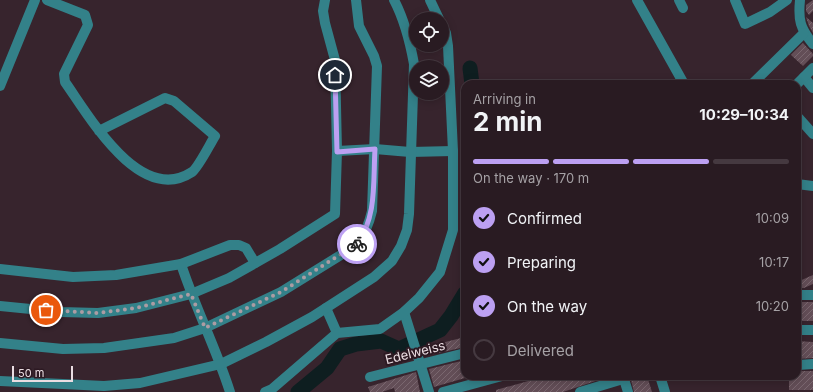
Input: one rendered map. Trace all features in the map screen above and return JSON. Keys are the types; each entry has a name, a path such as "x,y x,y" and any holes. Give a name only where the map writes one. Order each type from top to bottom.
{"street":[{"path":"0,86 35,0"},
{"path":"47,0 85,15 88,25 64,74 65,82 99,131 134,168 158,179 183,177 193,171 215,136 174,102 165,98 99,131"},
{"path":"0,306 62,312 98,313 136,308 191,294 229,278 287,245 335,214 337,152 335,60 324,23 323,10 325,0"},
{"path":"0,344 63,349 104,348 174,338 205,328 281,292 357,245 369,223 372,212 377,66 374,56 359,26 356,0"},
{"path":"0,381 104,386 140,383 221,364 266,342 326,308 374,277 392,261 401,246 407,230 409,214 414,64 411,48 399,9 394,0"},
{"path":"430,0 436,12"},
{"path":"637,0 682,80"},
{"path":"735,0 745,24 770,12 787,0"},
{"path":"800,0 799,21 804,33 813,44"},
{"path":"756,80 804,33"},
{"path":"265,392 272,389 336,333 380,328 404,312 419,298 440,272 452,230 453,151 448,52"},
{"path":"801,80 813,68"},
{"path":"801,82 813,88"},
{"path":"801,120 813,134"},
{"path":"337,152 375,149 410,152 453,151"},
{"path":"801,184 813,186"},
{"path":"0,269 73,277 116,275 181,264 230,245 239,245 246,248 255,263"},
{"path":"181,264 191,294 221,364 230,392"},
{"path":"801,295 812,294"},
{"path":"326,308 336,333"},
{"path":"404,312 429,392"},
{"path":"801,330 813,330"},
{"name":"Edelweiss","path":"370,377 461,354"},
{"path":"801,365 813,364"},
{"path":"443,392 487,380"},
{"path":"580,392 614,380"},
{"path":"624,380 628,392"},
{"path":"661,380 664,392"}],"building":[{"path":"813,0 813,11 809,15 806,11 806,5"},
{"path":"806,17 813,23 813,33 809,26"},
{"path":"803,43 813,54 813,56 803,66 791,55"},
{"path":"813,275 813,284 804,288 801,288 801,280"},
{"path":"801,302 813,302 813,321 801,321"},
{"path":"461,338 461,348 425,356 422,348"},
{"path":"801,341 813,342 813,358 801,359"},
{"path":"461,361 461,379 434,387 429,369"},
{"path":"801,371 813,371 813,390 789,390 789,380 801,380"},
{"path":"416,372 420,392 395,392 394,388 382,392 370,392 368,387"},
{"path":"532,380 598,380 563,392 496,392 496,390"},
{"path":"631,380 648,380 652,392 634,392"}],"waterway":[{"path":"470,68 472,80"},
{"path":"298,392 327,368 340,349 356,344 381,341 399,349 440,330 461,300"}],"way so far":[{"path":"46,310 98,313 136,308 191,294 205,328 281,292 357,244"}],"route":[{"path":"335,75 337,152 375,149 372,212 362,238 357,244"}]}
